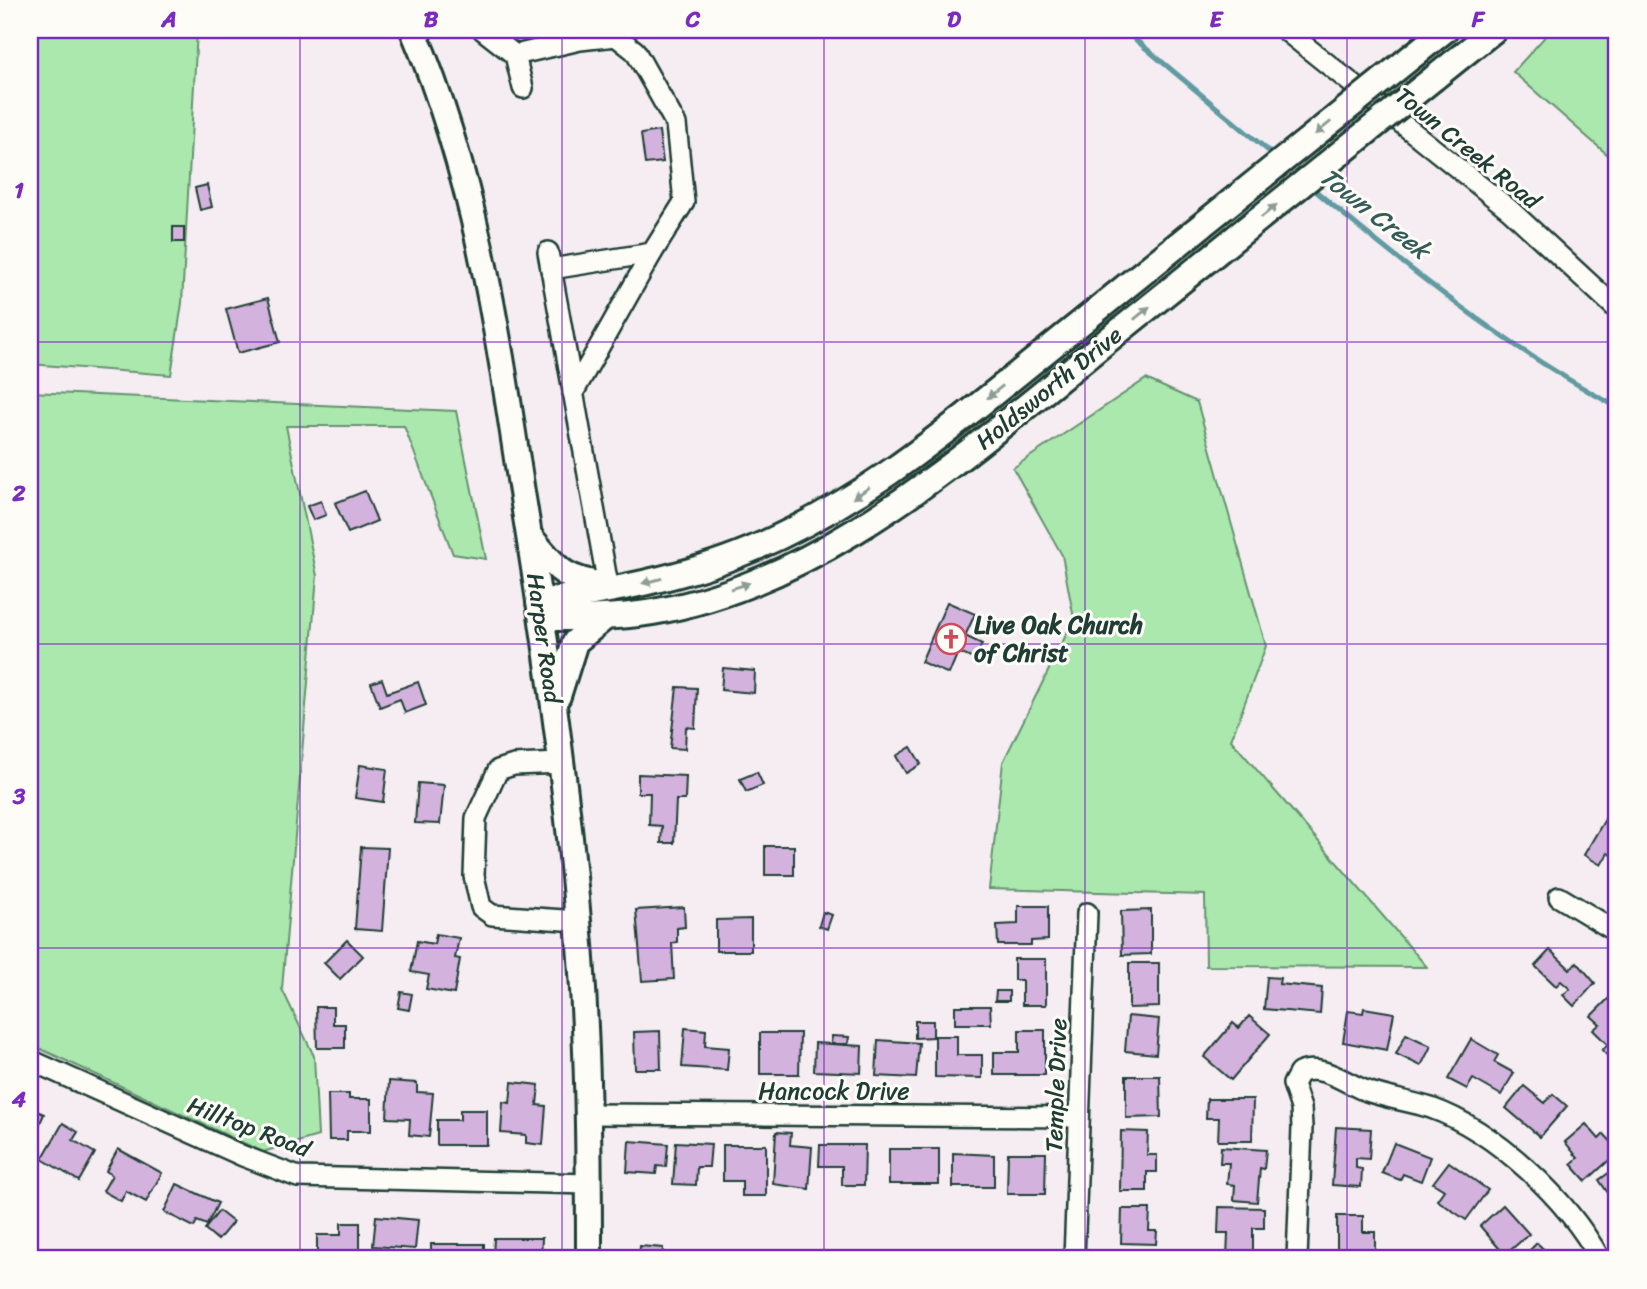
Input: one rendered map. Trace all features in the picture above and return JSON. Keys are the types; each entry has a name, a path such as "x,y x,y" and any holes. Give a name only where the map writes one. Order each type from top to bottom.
{"main road":[{"name":"Harper Road","path":"413,30 445,111 470,194 504,370 530,537 561,763 578,921 588,1114 589,1259"},
{"name":"Holdsworth Drive","path":"540,610 723,559 796,530 853,499 917,455 1445,30"},
{"name":"Holdsworth Drive","path":"540,610 603,618 655,611 758,580 869,525 937,478 1494,30"},
{"path":"530,537 566,576 613,588"},
{"path":"554,708 575,642 603,618"}],"street":[{"path":"483,30 514,55 523,88"},
{"name":"Town Creek Road","path":"1285,30 1510,210 1617,309"},
{"path":"514,55 580,40 616,36 635,51 676,124 684,202 573,393"},
{"path":"613,588 549,260 652,253"},
{"path":"917,455 937,478"},
{"path":"561,763 514,765 498,771 476,818 474,876 481,907 492,915 578,921"},
{"path":"1559,897 1617,932"},
{"name":"Temple Drive","path":"1074,1259 1087,913"},
{"name":"Hilltop Road","path":"30,1060 243,1156 298,1177 589,1184"},
{"path":"1297,1259 1302,1127 1301,1108 1293,1084 1299,1073 1314,1069 1366,1091 1432,1108 1462,1122 1492,1143 1563,1203 1600,1259"},
{"name":"Hancock Drive","path":"588,1114 1079,1117"}],"green space":[{"path":"30,30 197,30 182,303 171,375 30,364"},
{"path":"1551,30 1617,30 1617,163 1513,72"},
{"path":"1146,379 1197,402 1266,646 1231,740 1427,967 1206,966 1205,895 989,889 1003,762 1074,619 1062,555 1013,468"},
{"path":"30,392 456,411 486,559 453,554 404,426 286,426 317,576 282,989 314,1056 318,1136 263,1152 30,1044"}],"building":[{"path":"659,131 663,162 645,164 641,134"},
{"path":"207,185 212,207 200,210 195,188"},
{"path":"173,227 184,227 184,242 173,242"},
{"path":"268,298 280,342 238,353 226,309"},
{"path":"365,491 377,521 348,533 335,503"},
{"path":"321,501 326,515 313,520 307,506"},
{"name":"Live Oak Church of Christ","path":"947,602 975,614 965,636 982,644 975,660 958,652 949,674 921,662"},
{"path":"723,668 755,671 754,693 721,690"},
{"path":"382,679 387,693 418,682 426,705 405,713 400,699 380,707 371,683"},
{"path":"677,687 697,688 695,728 686,727 685,749 670,748"},
{"path":"911,747 921,764 906,773 896,756"},
{"path":"360,765 387,769 383,802 355,798"},
{"path":"757,772 763,785 746,792 740,779"},
{"path":"638,774 686,776 685,800 676,800 674,843 661,843 662,826 649,825 650,793 638,793"},
{"path":"418,783 444,785 440,824 415,823"},
{"path":"1608,814 1617,819 1617,858 1608,853 1601,865 1584,855"},
{"path":"765,846 794,846 794,875 765,875"},
{"path":"361,847 388,848 382,931 355,929"},
{"path":"1018,906 1048,906 1048,940 1031,941 1031,945 998,945 997,925 1018,924"},
{"path":"684,907 685,927 677,928 677,942 672,943 674,979 642,981 636,910"},
{"path":"1151,910 1151,954 1122,955 1121,911"},
{"path":"823,912 832,915 827,929 819,926"},
{"path":"751,919 751,951 716,951 716,920"},
{"path":"436,934 459,938 455,958 460,959 454,994 426,989 429,975 411,972 417,941 434,944"},
{"path":"347,940 363,956 340,979 324,963"},
{"path":"1550,950 1570,969 1577,962 1595,983 1574,1006 1563,995 1570,989 1561,981 1556,986 1535,966"},
{"path":"1014,959 1046,959 1046,1005 1022,1005 1022,980 1014,980"},
{"path":"1129,963 1159,963 1159,1007 1129,1008"},
{"path":"1267,977 1280,978 1279,984 1322,988 1320,1014 1264,1009"},
{"path":"996,991 1009,991 1009,1001 995,1001"},
{"path":"401,992 412,994 409,1010 398,1008"},
{"path":"1613,994 1617,998 1617,1066 1602,1050 1608,1045 1593,1030 1600,1024 1591,1016"},
{"path":"955,1006 990,1006 991,1024 955,1024"},
{"path":"316,1007 333,1007 333,1024 345,1024 345,1048 317,1048"},
{"path":"1364,1008 1394,1013 1387,1050 1343,1042 1348,1011 1363,1013"},
{"path":"1128,1016 1159,1019 1156,1054 1125,1051"},
{"path":"1249,1016 1270,1034 1231,1080 1204,1057 1233,1023 1239,1028"},
{"path":"915,1021 933,1021 933,1037 915,1038"},
{"path":"685,1028 706,1030 705,1046 729,1048 727,1070 682,1067"},
{"path":"1019,1030 1045,1030 1045,1075 994,1075 994,1052 1019,1052"},
{"path":"660,1031 661,1069 635,1069 634,1032"},
{"path":"760,1033 800,1033 799,1074 760,1074"},
{"path":"1406,1034 1431,1046 1421,1066 1396,1054"},
{"path":"832,1036 849,1037 848,1044 831,1044"},
{"path":"935,1036 957,1036 957,1055 982,1055 982,1078 935,1077"},
{"path":"1471,1039 1498,1055 1494,1062 1514,1073 1501,1095 1473,1079 1467,1089 1448,1079"},
{"path":"878,1040 919,1043 916,1078 876,1076"},
{"path":"815,1043 862,1046 861,1073 814,1071"},
{"path":"1126,1076 1160,1076 1161,1117 1126,1118"},
{"path":"389,1081 417,1083 417,1092 433,1093 429,1137 409,1135 410,1119 387,1118"},
{"path":"512,1082 539,1085 537,1105 546,1106 543,1145 526,1143 526,1135 501,1133 503,1102 510,1103"},
{"path":"1524,1086 1545,1103 1553,1094 1567,1106 1540,1137 1506,1108"},
{"path":"328,1094 349,1094 349,1099 371,1099 371,1131 347,1131 347,1140 329,1140"},
{"path":"1207,1099 1253,1099 1252,1141 1218,1141 1219,1118 1206,1118"},
{"path":"30,1108 44,1114 30,1146"},
{"path":"460,1110 487,1110 487,1145 437,1145 437,1120 460,1120"},
{"path":"63,1123 78,1132 73,1140 95,1153 79,1181 42,1159"},
{"path":"1586,1124 1599,1139 1604,1134 1617,1148 1617,1153 1586,1181 1571,1164 1578,1158 1565,1142"},
{"path":"1336,1127 1371,1129 1369,1159 1356,1158 1356,1168 1362,1169 1361,1187 1332,1185"},
{"path":"1121,1131 1148,1132 1147,1155 1157,1155 1157,1172 1147,1172 1147,1191 1120,1191"},
{"path":"776,1132 791,1133 790,1145 812,1147 809,1189 773,1184"},
{"path":"629,1141 668,1144 666,1167 657,1166 656,1174 627,1172"},
{"path":"676,1142 711,1144 709,1167 697,1167 696,1185 673,1184"},
{"path":"1394,1143 1430,1157 1421,1181 1403,1174 1400,1180 1382,1173"},
{"path":"723,1145 766,1145 766,1196 742,1196 742,1181 723,1181"},
{"path":"820,1145 865,1145 864,1185 842,1185 842,1166 819,1166"},
{"path":"1221,1147 1266,1150 1264,1169 1260,1168 1257,1202 1234,1200 1235,1185 1227,1184 1229,1163 1220,1163"},
{"path":"118,1149 162,1173 146,1202 126,1191 121,1201 103,1191 112,1175 106,1171"},
{"path":"889,1149 939,1149 939,1184 889,1184"},
{"path":"953,1153 994,1155 994,1187 953,1187"},
{"path":"1008,1153 1046,1153 1045,1194 1007,1194"},
{"path":"1449,1162 1488,1190 1466,1220 1437,1200 1444,1190 1433,1183"},
{"path":"1617,1167 1617,1206 1599,1180"},
{"path":"177,1184 218,1203 207,1225 197,1221 194,1227 164,1212"},
{"path":"1503,1205 1529,1234 1505,1255 1480,1226"},
{"path":"1219,1207 1264,1208 1264,1228 1253,1228 1253,1258 1227,1258 1228,1233 1218,1233"},
{"path":"1122,1209 1150,1209 1149,1231 1157,1231 1156,1244 1121,1243"},
{"path":"219,1211 233,1222 218,1240 205,1229"},
{"path":"376,1216 418,1220 415,1249 373,1246"},
{"path":"1337,1216 1363,1216 1363,1232 1375,1232 1375,1255 1362,1256 1362,1259 1337,1259"},
{"path":"341,1223 360,1223 360,1259 317,1259 317,1235 341,1235"},
{"path":"494,1238 542,1238 541,1259 493,1259"},
{"path":"1537,1243 1550,1255 1546,1259 1521,1259"},
{"path":"431,1244 484,1244 484,1259 431,1259"},
{"path":"640,1246 663,1248 662,1259 639,1259"},
{"path":"1116,1251 1155,1251 1155,1259 1116,1259"},
{"path":"738,1253 781,1256 781,1259 737,1259"}],"waterway":[{"name":"Town Creek","path":"1124,30 1277,158"},
{"name":"Town Creek","path":"1311,187 1459,305 1537,360 1617,407"}],"place":[{"name":"Live Oak Church of Christ","path":"951,639"}]}
